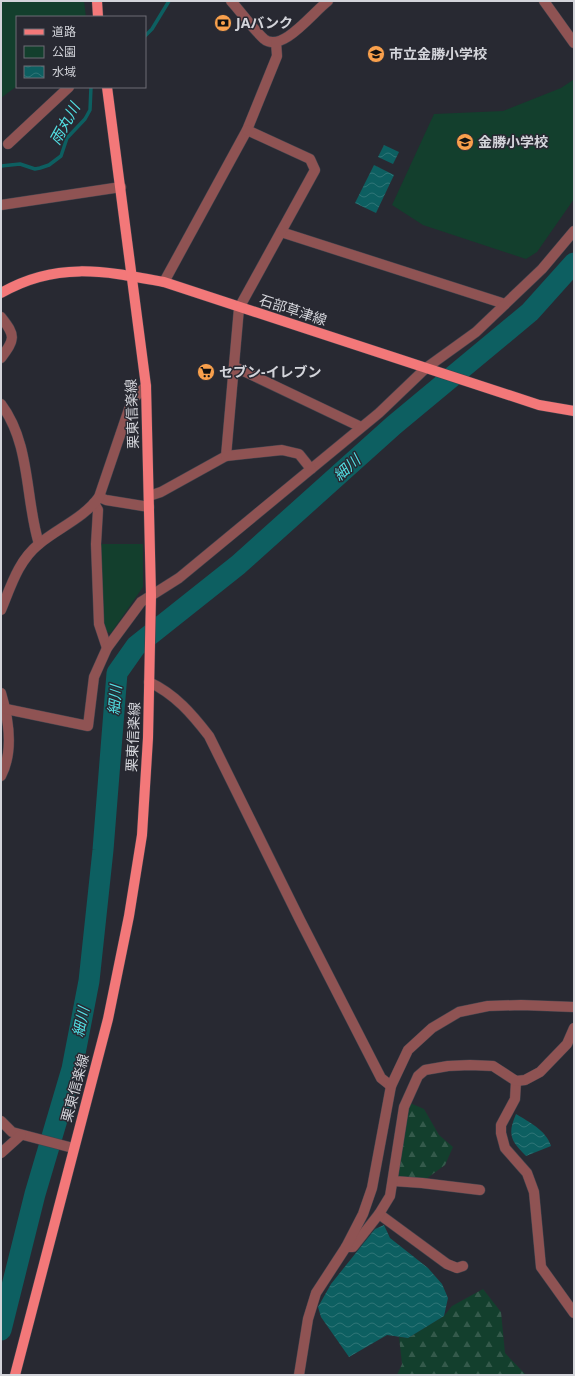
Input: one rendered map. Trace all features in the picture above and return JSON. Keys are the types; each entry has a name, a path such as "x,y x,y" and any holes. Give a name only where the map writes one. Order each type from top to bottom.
{"main road":[{"path":"97,1 98,16"},
{"name":"栗東信楽線","path":"15,1375 69,1147 108,1019 129,916 142,834 150,667 151,595 146,386 133,276 107,88"},
{"name":"石部草津線","path":"1,293 14,285 42,276 79,270 133,276 164,282 239,308 539,405 574,411"}],"street":[{"path":"231,1 265,40 276,42 286,39 328,1"},
{"path":"544,1 574,43"},
{"path":"164,282 247,130 278,56 276,42"},
{"path":"8,144 68,88"},
{"path":"226,456 239,308 315,170 310,159 247,130"},
{"path":"1,205 121,187"},
{"path":"6,709 88,726 94,677 107,648 141,602 179,578 311,469 428,369 476,332 542,269 574,231"},
{"path":"281,232 505,304"},
{"path":"1,317 12,330 12,343 1,358"},
{"path":"235,367 361,427"},
{"path":"107,648 99,624 96,544 98,510 97,500 132,400 146,386"},
{"path":"1,404 20,441 34,529 39,544"},
{"path":"149,496 161,492 226,456 282,450 299,454 311,469"},
{"path":"1,610 17,570 26,557 39,544 97,500 106,500 149,508"},
{"path":"149,682 165,689 193,715 210,736 300,920 381,1078 391,1086"},
{"path":"1,693 6,709 9,749 5,768 1,776"},
{"path":"299,1375 308,1319 316,1293 346,1247 363,1214 372,1188 391,1086 408,1050 432,1028 459,1012 488,1006 574,1007"},
{"path":"346,1247 353,1247 379,1214 390,1196 404,1107 412,1086 418,1076 426,1070 448,1066 493,1066 516,1080 525,1080 540,1072 567,1044 574,1028"},
{"path":"516,1080 515,1099 502,1125 501,1133 505,1148 527,1173 534,1192 541,1267 574,1313"},
{"path":"1,1121 12,1132 69,1147"},
{"path":"1,1153 21,1135"},
{"path":"393,1181 480,1190"},
{"path":"379,1214 446,1264 457,1268 463,1266"}],"green space":[{"path":"1,1 84,1 86,16 16,16 16,87 1,98"},
{"path":"573,80 574,199 537,252 526,259 423,225 392,205 434,114 503,111 561,88"},
{"path":"101,544 143,544 143,587 111,633 107,632 104,624"},
{"path":"410,1103 424,1109 439,1135 453,1147 445,1165 426,1179 414,1180 398,1176"},
{"path":"483,1289 501,1312 505,1353 526,1375 397,1375 402,1364 399,1337 408,1338 444,1316 452,1306"}],"water":[{"path":"384,145 399,152 393,164 378,157"},
{"path":"374,165 394,175 376,213 355,203"},
{"path":"516,1114 541,1131 549,1140 551,1146 526,1156 514,1142 511,1133"},
{"path":"384,1225 390,1238 428,1268 442,1284 448,1298 444,1316 408,1338 387,1335 349,1357 321,1317 318,1307 331,1284 375,1229"}],"waterway":[{"name":"雨丸川","path":"146,35 152,29 169,1"},
{"name":"雨丸川","path":"1,166 20,164 35,169 49,165 61,156 67,138 85,119 90,110 91,88"},
{"name":"細川","path":"1,1330 35,1194 72,1069 89,981 103,850 117,673 136,646 238,565 394,425 530,312 574,263"}],"place":[{"name":"JAバンク","path":"223,23"},
{"name":"市立金勝小学校","path":"376,54"},
{"name":"金勝小学校","path":"465,142"},
{"name":"セブン-イレブン","path":"206,372"}]}
